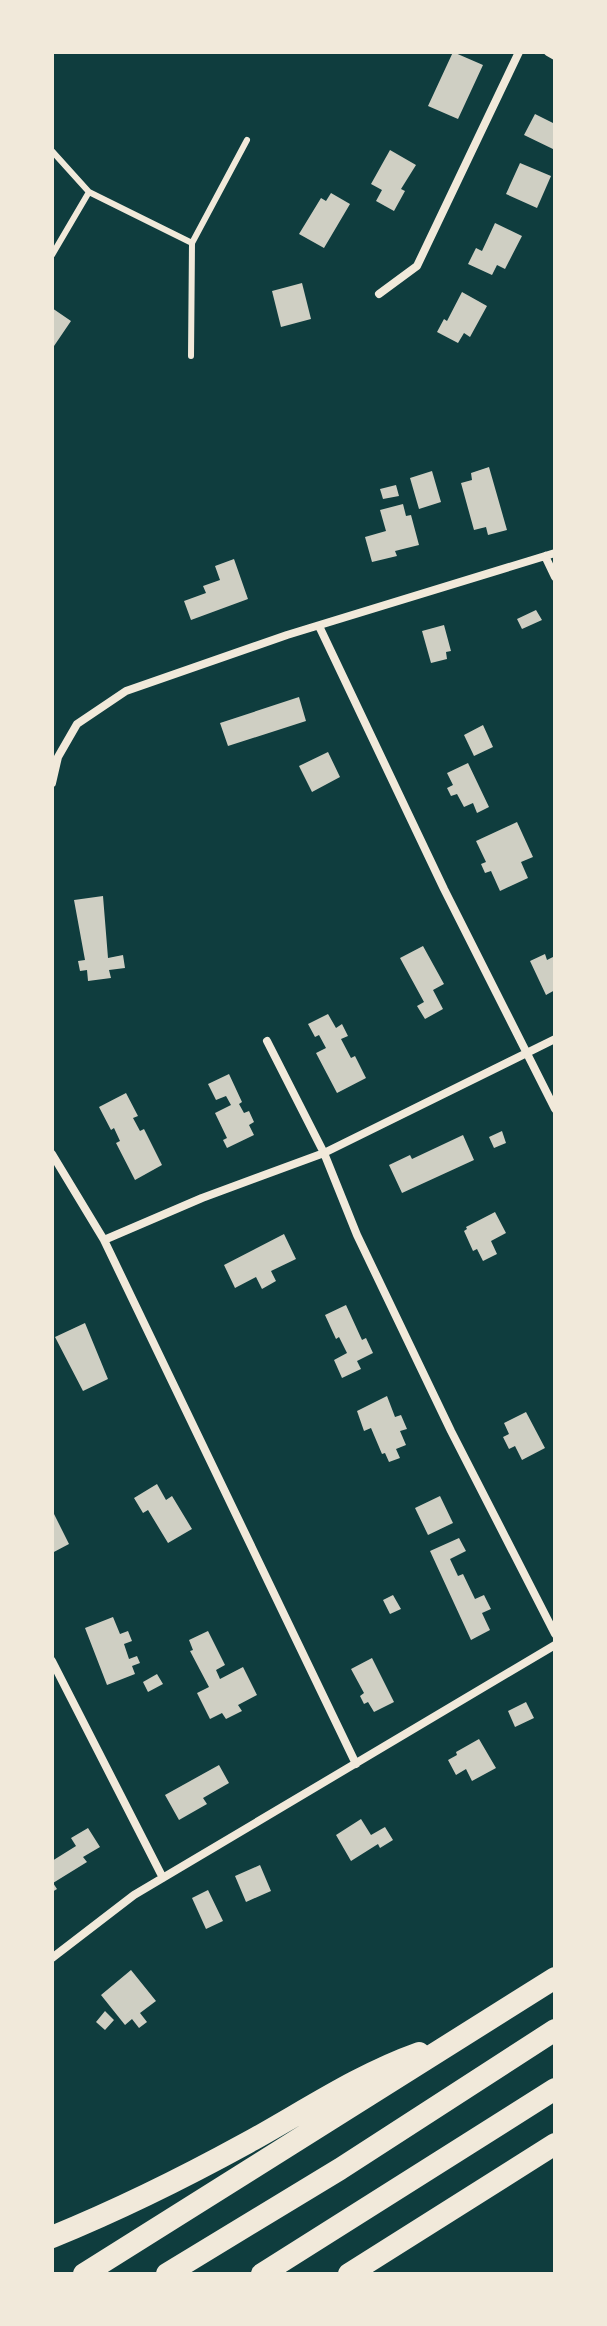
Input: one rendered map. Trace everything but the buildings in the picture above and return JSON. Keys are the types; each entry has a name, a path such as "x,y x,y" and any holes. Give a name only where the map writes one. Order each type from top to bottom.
{"highway":[{"path":"84,2274 555,1978"},
{"path":"167,2274 340,2169 555,2030"},
{"path":"52,2237 243,2145 386,2065 457,2040"},
{"path":"262,2274 555,2089"},
{"path":"349,2274 555,2144"},
{"path":"373,2274 515,2170"}],"street":[{"path":"379,294 417,266 519,52"},
{"path":"548,52 555,56"},
{"path":"52,783 58,757 77,724 126,691 319,626 555,553"},
{"path":"545,556 555,577"},
{"path":"319,626 444,889 555,1109"},
{"path":"104,1240 202,1198 324,1153 555,1039"},
{"path":"267,1041 324,1153 357,1235 451,1431 555,1634"},
{"path":"52,1154 104,1240 356,1764"},
{"path":"52,1958 109,1913 163,1878 555,1645"},
{"path":"52,1661 163,1878"}],"lane":[{"path":"191,356 192,243 247,140"},
{"path":"52,151 89,192 192,243"},
{"path":"52,255 89,192"}]}
